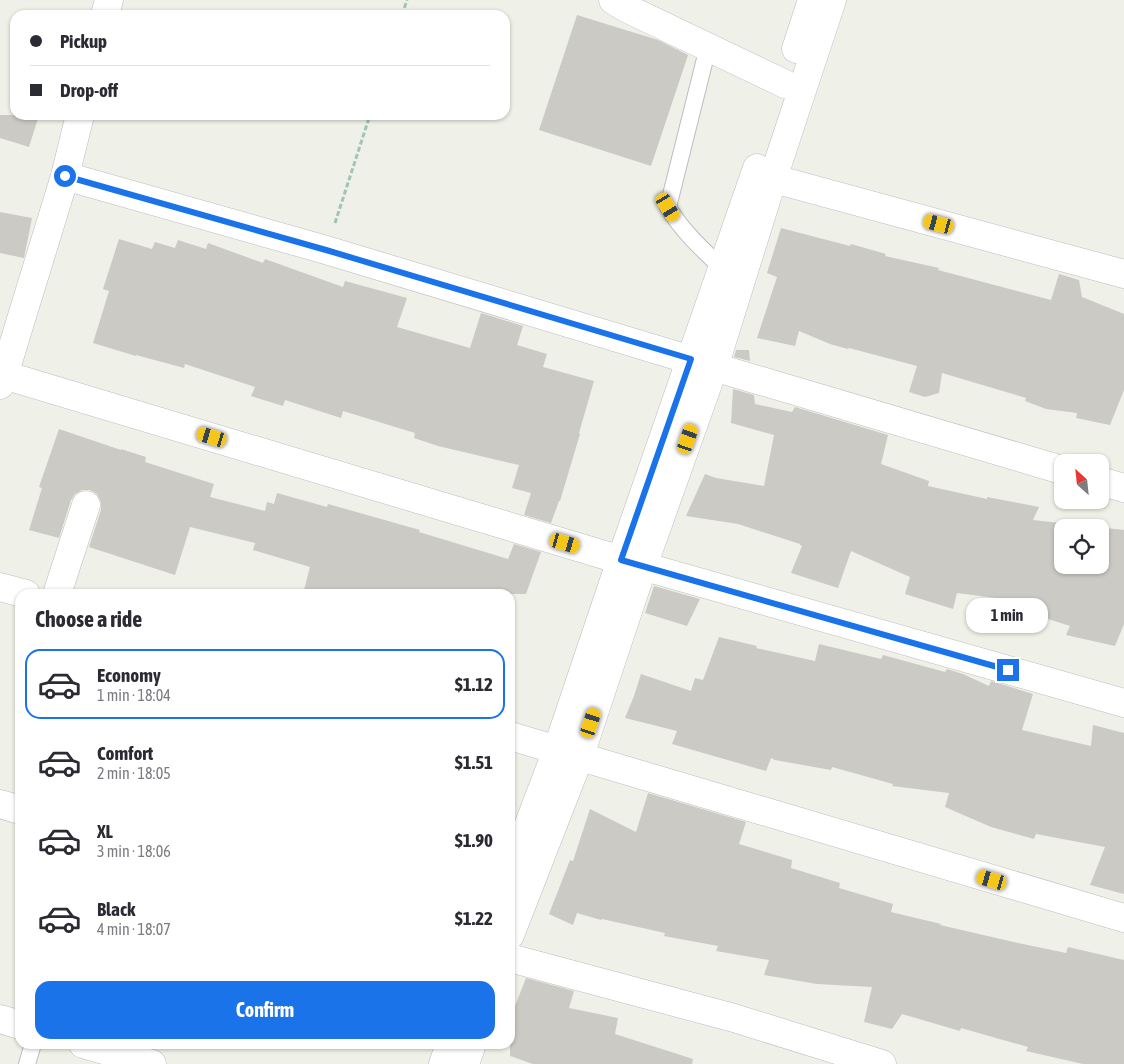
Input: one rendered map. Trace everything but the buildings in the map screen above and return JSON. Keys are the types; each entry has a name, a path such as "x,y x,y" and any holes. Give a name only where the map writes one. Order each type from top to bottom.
{"street":[{"path":"612,0 785,84"},
{"path":"702,363 722,268 764,176 785,84 812,0"},
{"path":"515,919 568,754 764,176 832,0"},
{"path":"79,120 65,176 2,380 632,563 1124,703"},
{"path":"65,176 326,250 1054,468"},
{"path":"764,176 1124,274"},
{"path":"1109,484 1124,488"},
{"path":"59,589 86,505"},
{"path":"0,586 15,591"},
{"path":"515,738 1124,918"},
{"path":"515,864 568,754"},
{"path":"0,804 15,808"},
{"path":"515,959 734,1018 882,1064"},
{"path":"0,1019 15,1024"},
{"path":"100,1049 152,1064"},
{"path":"443,1064 448,1049"},
{"path":"465,1064 470,1049"}],"lane":[{"path":"708,47 668,207 676,220 722,268"},
{"path":"27,1064 32,1049"}],"path":[{"path":"326,250 368,120"}],"route":[{"path":"65,176 326,250 691,359 621,560 1008,670"}]}
